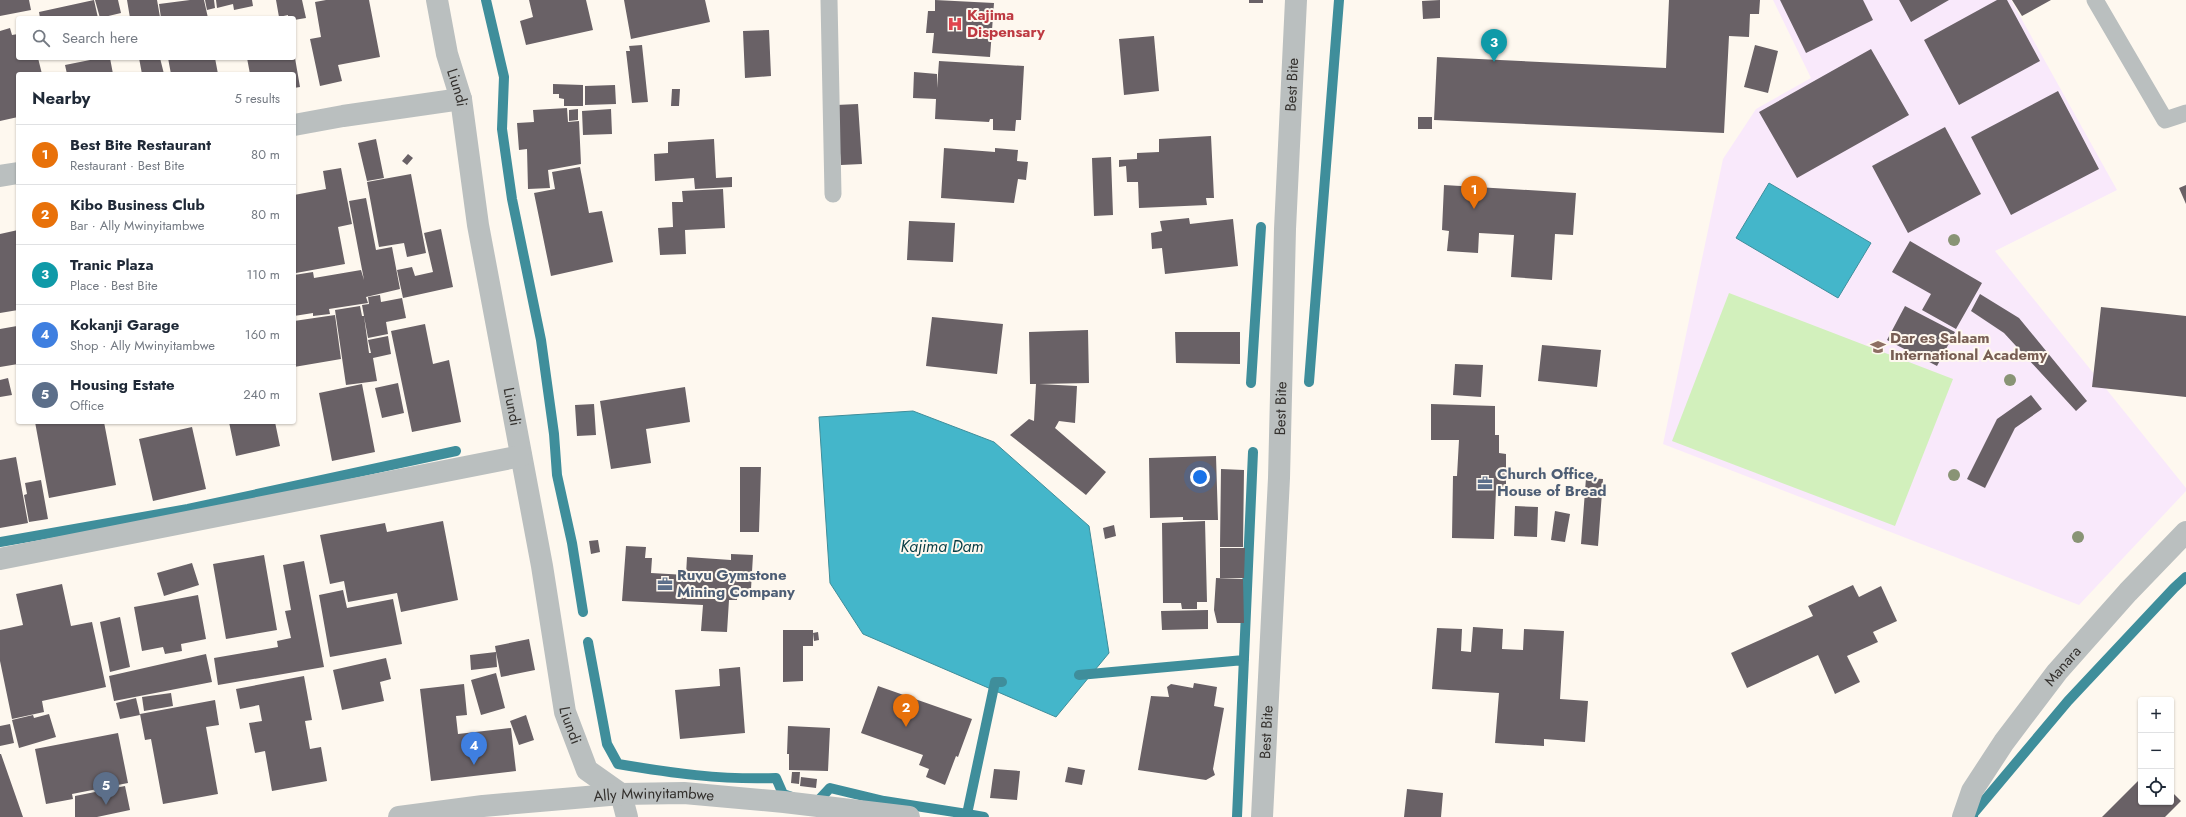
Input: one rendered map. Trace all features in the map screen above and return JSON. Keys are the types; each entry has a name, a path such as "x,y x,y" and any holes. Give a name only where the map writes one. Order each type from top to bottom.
{"street":[{"name":"Liundi","path":"437,0 447,54 461,99 478,225 543,574 565,712 587,770 621,794"},
{"name":"Best Bite","path":"1262,817 1278,486 1285,229 1296,0"},
{"path":"296,125 343,116 461,99"},
{"path":"0,176 16,173"},
{"path":"0,560 521,456"},
{"name":"Manara","path":"1963,817 1972,791 2004,742 2057,672 2128,592 2186,532"},
{"path":"621,794 627,817"},
{"name":"Ally Mwinyitambwe","path":"399,817 483,806 621,794 692,794 784,802 909,817"}],"lane":[{"path":"829,0 833,194"},
{"path":"2095,0 2165,120 2186,113"}],"shaded area":[{"name":"Dar es Salaam International Academy","path":"1773,0 2011,0 2117,190 1995,251 2186,488 2186,491 2079,605 1663,444 1723,159 1756,109 1811,78"}],"green space":[{"path":"1729,293 1953,379 1895,526 1672,441"}],"water":[{"path":"1769,183 1871,243 1838,298 1736,238"},
{"name":"Kajima Dam","path":"913,411 994,442 1089,526 1109,653 1056,717 863,634 830,583 819,417"}],"building":[{"path":"0,0 29,0 31,10 0,16"},
{"path":"94,0 98,16 40,16 39,12"},
{"path":"95,0 118,0 121,13 108,16 99,16"},
{"path":"127,0 157,0 160,16 130,16"},
{"path":"190,0 204,0 208,16 161,16 159,4"},
{"path":"205,0 214,0 215,8 207,10"},
{"path":"216,0 252,0 253,6 234,10 233,4 217,8"},
{"path":"276,0 302,0 306,18 296,20 296,16 279,16"},
{"path":"326,0 369,0 380,57 338,65 342,81 320,86 310,39 321,37 315,2"},
{"path":"529,0 586,0 593,30 526,45 520,21 533,17"},
{"path":"624,0 705,0 710,22 631,39"},
{"path":"935,0 994,3 990,57 932,53 934,33 926,33 928,11 935,11"},
{"path":"1249,0 1263,0 1263,3 1249,3"},
{"path":"1440,0 1440,18 1423,19 1422,1"},
{"path":"1669,0 1760,0 1759,14 1750,14 1749,37 1729,36 1724,133 1434,120 1437,57 1666,68"},
{"path":"1780,0 1863,0 1873,20 1806,53"},
{"path":"1899,0 1949,0 1911,22"},
{"path":"1997,0 2007,0 2040,61 1959,105 1924,40"},
{"path":"2012,0 2051,0 2022,16"},
{"path":"10,28 12,35 16,34 16,60 38,60 42,72 16,72 16,117 0,121 0,31"},
{"path":"769,30 771,76 745,78 743,31"},
{"path":"1154,36 1159,91 1124,95 1119,39"},
{"path":"642,45 648,102 632,103 626,51 630,51 629,46"},
{"path":"1755,45 1778,51 1768,93 1744,87"},
{"path":"1871,49 1909,115 1797,178 1759,112"},
{"path":"90,60 110,60 113,72 67,72 65,65"},
{"path":"139,60 160,60 164,72 142,72"},
{"path":"168,60 215,60 218,72 171,72"},
{"path":"247,60 295,60 300,87 296,88 296,72 250,72"},
{"path":"939,61 1024,66 1021,120 1016,120 1015,131 993,130 993,119 990,119 989,122 935,119 936,99 913,98 914,72 937,74 937,88"},
{"path":"553,84 583,85 583,106 564,106 564,99 559,98 559,94 553,94"},
{"path":"615,85 616,104 585,105 585,86"},
{"path":"672,89 680,89 679,106 671,106"},
{"path":"2058,91 2099,169 2011,215 1971,137"},
{"path":"858,104 862,164 841,165 836,105"},
{"path":"567,108 568,122 579,121 581,164 548,170 550,188 528,189 527,149 519,150 517,123 534,122 533,110"},
{"path":"578,109 578,120 569,121 569,110"},
{"path":"611,109 612,134 583,135 582,111"},
{"path":"1418,117 1432,117 1432,129 1418,129"},
{"path":"1945,127 1981,194 1908,233 1872,166"},
{"path":"1211,136 1214,198 1206,198 1207,205 1139,208 1138,182 1127,182 1126,166 1119,167 1119,160 1137,159 1137,153 1159,152 1159,139"},
{"path":"376,139 384,178 367,181 358,143"},
{"path":"714,139 716,178 732,177 732,187 695,189 694,178 655,181 654,154 668,153 668,142"},
{"path":"944,148 995,152 995,148 1018,150 1017,161 1028,162 1026,180 1018,179 1014,203 941,198"},
{"path":"408,154 413,158 407,165 402,161"},
{"path":"1111,157 1113,215 1094,216 1092,158"},
{"path":"580,167 589,213 602,211 613,262 551,276 534,193 555,189 552,172"},
{"path":"341,168 352,224 338,227 345,264 296,273 296,195 326,189 323,171"},
{"path":"411,174 426,253 407,257 404,243 379,247 367,182"},
{"path":"1444,185 1576,193 1573,235 1555,234 1552,280 1511,277 1514,235 1479,233 1478,253 1447,251 1449,231 1442,230"},
{"path":"2186,185 2186,204 2179,188"},
{"path":"723,189 725,228 685,230 686,254 660,255 658,228 673,227 672,202 683,202 682,191"},
{"path":"366,198 376,250 392,247 400,289 366,297 368,303 329,309 330,314 313,316 313,313 296,316 296,275 313,272 314,278 361,270 364,280 349,201"},
{"path":"1189,218 1190,224 1233,219 1238,266 1165,274 1162,248 1152,249 1151,233 1162,231 1160,221"},
{"path":"909,221 955,223 953,262 907,260"},
{"path":"441,229 453,287 403,298 397,270 412,267 415,276 433,272 424,233"},
{"path":"16,230 16,310 0,313 0,234"},
{"path":"1910,241 1982,283 1956,329 1922,310 1931,294 1892,272"},
{"path":"1980,294 2019,318 2087,401 2076,411 2004,333 1971,311"},
{"path":"380,295 381,302 402,298 406,318 386,322 388,334 368,338 362,305 369,304 368,297"},
{"path":"360,306 362,316 364,316 369,353 371,353 368,340 388,336 391,354 373,358 377,381 346,385 335,310"},
{"path":"1905,306 1955,332 1937,366 1887,340"},
{"path":"2101,307 2186,316 2186,397 2092,387"},
{"path":"335,315 341,359 296,367 296,321"},
{"path":"932,317 1003,324 997,374 926,366"},
{"path":"425,324 433,364 449,360 461,422 412,432 391,331"},
{"path":"16,326 16,364 0,367 0,329"},
{"path":"1088,330 1089,383 1039,384 1077,386 1075,423 1059,421 1055,428 1106,472 1086,495 1010,435 1029,419 1034,421 1036,384 1030,384 1029,332"},
{"path":"1175,332 1240,332 1240,364 1176,363"},
{"path":"1542,345 1601,350 1597,387 1538,381"},
{"path":"1455,364 1483,365 1481,397 1453,395"},
{"path":"8,378 12,395 0,397 0,380"},
{"path":"398,383 404,413 382,418 375,388"},
{"path":"362,384 375,452 332,461 319,393"},
{"path":"685,387 690,422 646,429 651,463 611,469 600,401"},
{"path":"2031,395 2042,409 2015,428 1985,488 1967,479 1997,419"},
{"path":"594,404 596,435 577,436 575,405"},
{"path":"1431,404 1495,406 1495,435 1499,435 1499,453 1506,454 1506,489 1496,489 1494,539 1452,538 1453,476 1457,476 1459,440 1431,440"},
{"path":"35,424 104,424 116,485 49,498"},
{"path":"229,424 275,424 280,446 236,456"},
{"path":"192,427 206,489 153,501 139,439"},
{"path":"1216,456 1218,520 1183,520 1183,517 1150,518 1149,458"},
{"path":"16,457 28,523 0,528 0,460"},
{"path":"740,467 761,467 759,532 740,532"},
{"path":"1221,469 1244,470 1243,547 1220,547"},
{"path":"1586,478 1603,479 1598,546 1581,544"},
{"path":"41,480 48,519 29,522 24,495 27,494 25,483"},
{"path":"1515,506 1538,507 1537,537 1514,536"},
{"path":"1555,511 1570,514 1565,542 1551,540"},
{"path":"443,521 458,600 401,612 397,593 348,602 344,581 330,584 320,535 385,523 387,532"},
{"path":"1205,521 1207,602 1197,602 1197,609 1182,609 1181,603 1163,603 1162,523"},
{"path":"1114,525 1116,536 1105,539 1103,528"},
{"path":"598,540 600,552 591,554 589,541"},
{"path":"626,546 646,547 645,558 652,558 651,573 686,575 687,557 731,560 731,554 753,555 751,589 738,588 737,600 729,600 727,632 701,631 703,605 622,601"},
{"path":"1220,548 1245,548 1244,578 1220,578"},
{"path":"264,555 277,630 226,639 213,564"},
{"path":"304,561 324,667 218,685 214,658 278,647 277,641 291,638 285,611 291,610 283,565"},
{"path":"192,563 199,585 164,596 157,573"},
{"path":"1216,578 1243,579 1244,623 1217,623 1214,610"},
{"path":"62,584 71,626 92,622 106,687 42,701 44,712 12,719 0,661 0,630 23,625 16,594"},
{"path":"1853,585 1859,597 1881,586 1897,621 1873,632 1878,642 1847,656 1860,682 1835,694 1818,655 1747,688 1731,653 1813,616 1808,606"},
{"path":"343,590 347,608 393,599 402,644 330,657 319,595"},
{"path":"198,595 206,639 181,644 182,651 165,654 163,647 142,651 134,607"},
{"path":"1208,610 1208,629 1162,630 1161,611"},
{"path":"120,617 130,667 110,672 100,622"},
{"path":"1473,627 1503,629 1502,649 1523,650 1524,629 1564,631 1560,699 1588,701 1585,742 1544,739 1544,746 1495,743 1499,693 1432,689 1437,628 1462,629 1461,651 1471,652"},
{"path":"783,630 813,630 813,646 803,646 803,681 783,682"},
{"path":"818,632 819,640 814,641 813,633"},
{"path":"529,639 535,670 501,677 495,646"},
{"path":"496,652 497,667 471,670 470,655"},
{"path":"206,654 212,682 114,701 109,676"},
{"path":"386,658 391,679 380,682 384,701 342,710 333,670"},
{"path":"740,667 745,733 680,739 675,690 720,686 719,669"},
{"path":"496,673 505,708 481,715 471,680"},
{"path":"304,676 312,720 305,721 310,749 321,747 327,781 272,791 265,751 255,753 249,723 262,721 259,705 240,709 236,689"},
{"path":"1194,683 1217,687 1214,706 1224,708 1213,769 1215,775 1206,780 1138,770 1151,696 1169,697 1167,687 1171,684 1193,688"},
{"path":"464,684 467,715 456,716 458,734 511,728 516,771 431,781 420,689"},
{"path":"878,686 972,719 958,757 956,756 945,785 926,777 929,769 919,765 923,755 861,733"},
{"path":"171,693 173,706 144,711 142,697"},
{"path":"136,698 140,715 120,719 116,703"},
{"path":"215,700 219,725 206,727 218,794 163,804 151,739 145,740 140,714"},
{"path":"49,714 56,737 19,748 12,720 33,715 34,718"},
{"path":"526,715 534,740 519,745 510,721"},
{"path":"10,724 14,743 0,746 0,726"},
{"path":"788,726 830,728 828,771 789,770 789,754 787,754"},
{"path":"118,733 128,783 72,794 73,799 46,804 35,749"},
{"path":"1,754 23,817 0,817"},
{"path":"1068,767 1085,770 1082,785 1065,782"},
{"path":"994,769 1020,771 1017,800 990,798"},
{"path":"792,772 800,772 799,784 791,783"},
{"path":"801,777 817,779 816,788 800,786"},
{"path":"2138,781 2138,805 2174,805 2174,794 2181,801 2165,817 2102,817"},
{"path":"125,786 130,810 97,817 75,817 75,796"},
{"path":"1407,789 1443,793 1441,817 1404,817"}],"waterway":[{"path":"486,0 504,77 502,129 512,199 541,340 554,434 557,475 572,543 583,612"},
{"path":"1309,382 1339,0"},
{"path":"1251,383 1261,227"},
{"path":"0,542 188,509 456,451"},
{"path":"1237,817 1253,452"},
{"path":"1973,817 1973,814 2068,701 2186,577"},
{"path":"588,642 607,744 618,764 716,777 776,778 783,794 792,797"},
{"path":"1079,675 1244,660"},
{"path":"984,817 967,814 995,682 1002,682"},
{"path":"813,802 817,802 830,788 884,801 967,814"}],"place":[{"name":"Kajima Dispensary","path":"955,24"},
{"name":"Tranic Plaza","path":"1494,62"},
{"name":"Best Bite Restaurant","path":"1474,209"},
{"name":"Dar es Salaam International Academy","path":"1878,347"},
{"name":"Church Office, House of Bread","path":"1485,483"},
{"name":"Ruvu Gymstone Mining Company","path":"665,584"},
{"name":"Kibo Business Club","path":"906,727"},
{"name":"Kokanji Garage","path":"474,765"},
{"name":"Housing Estate","path":"106,805"}]}
